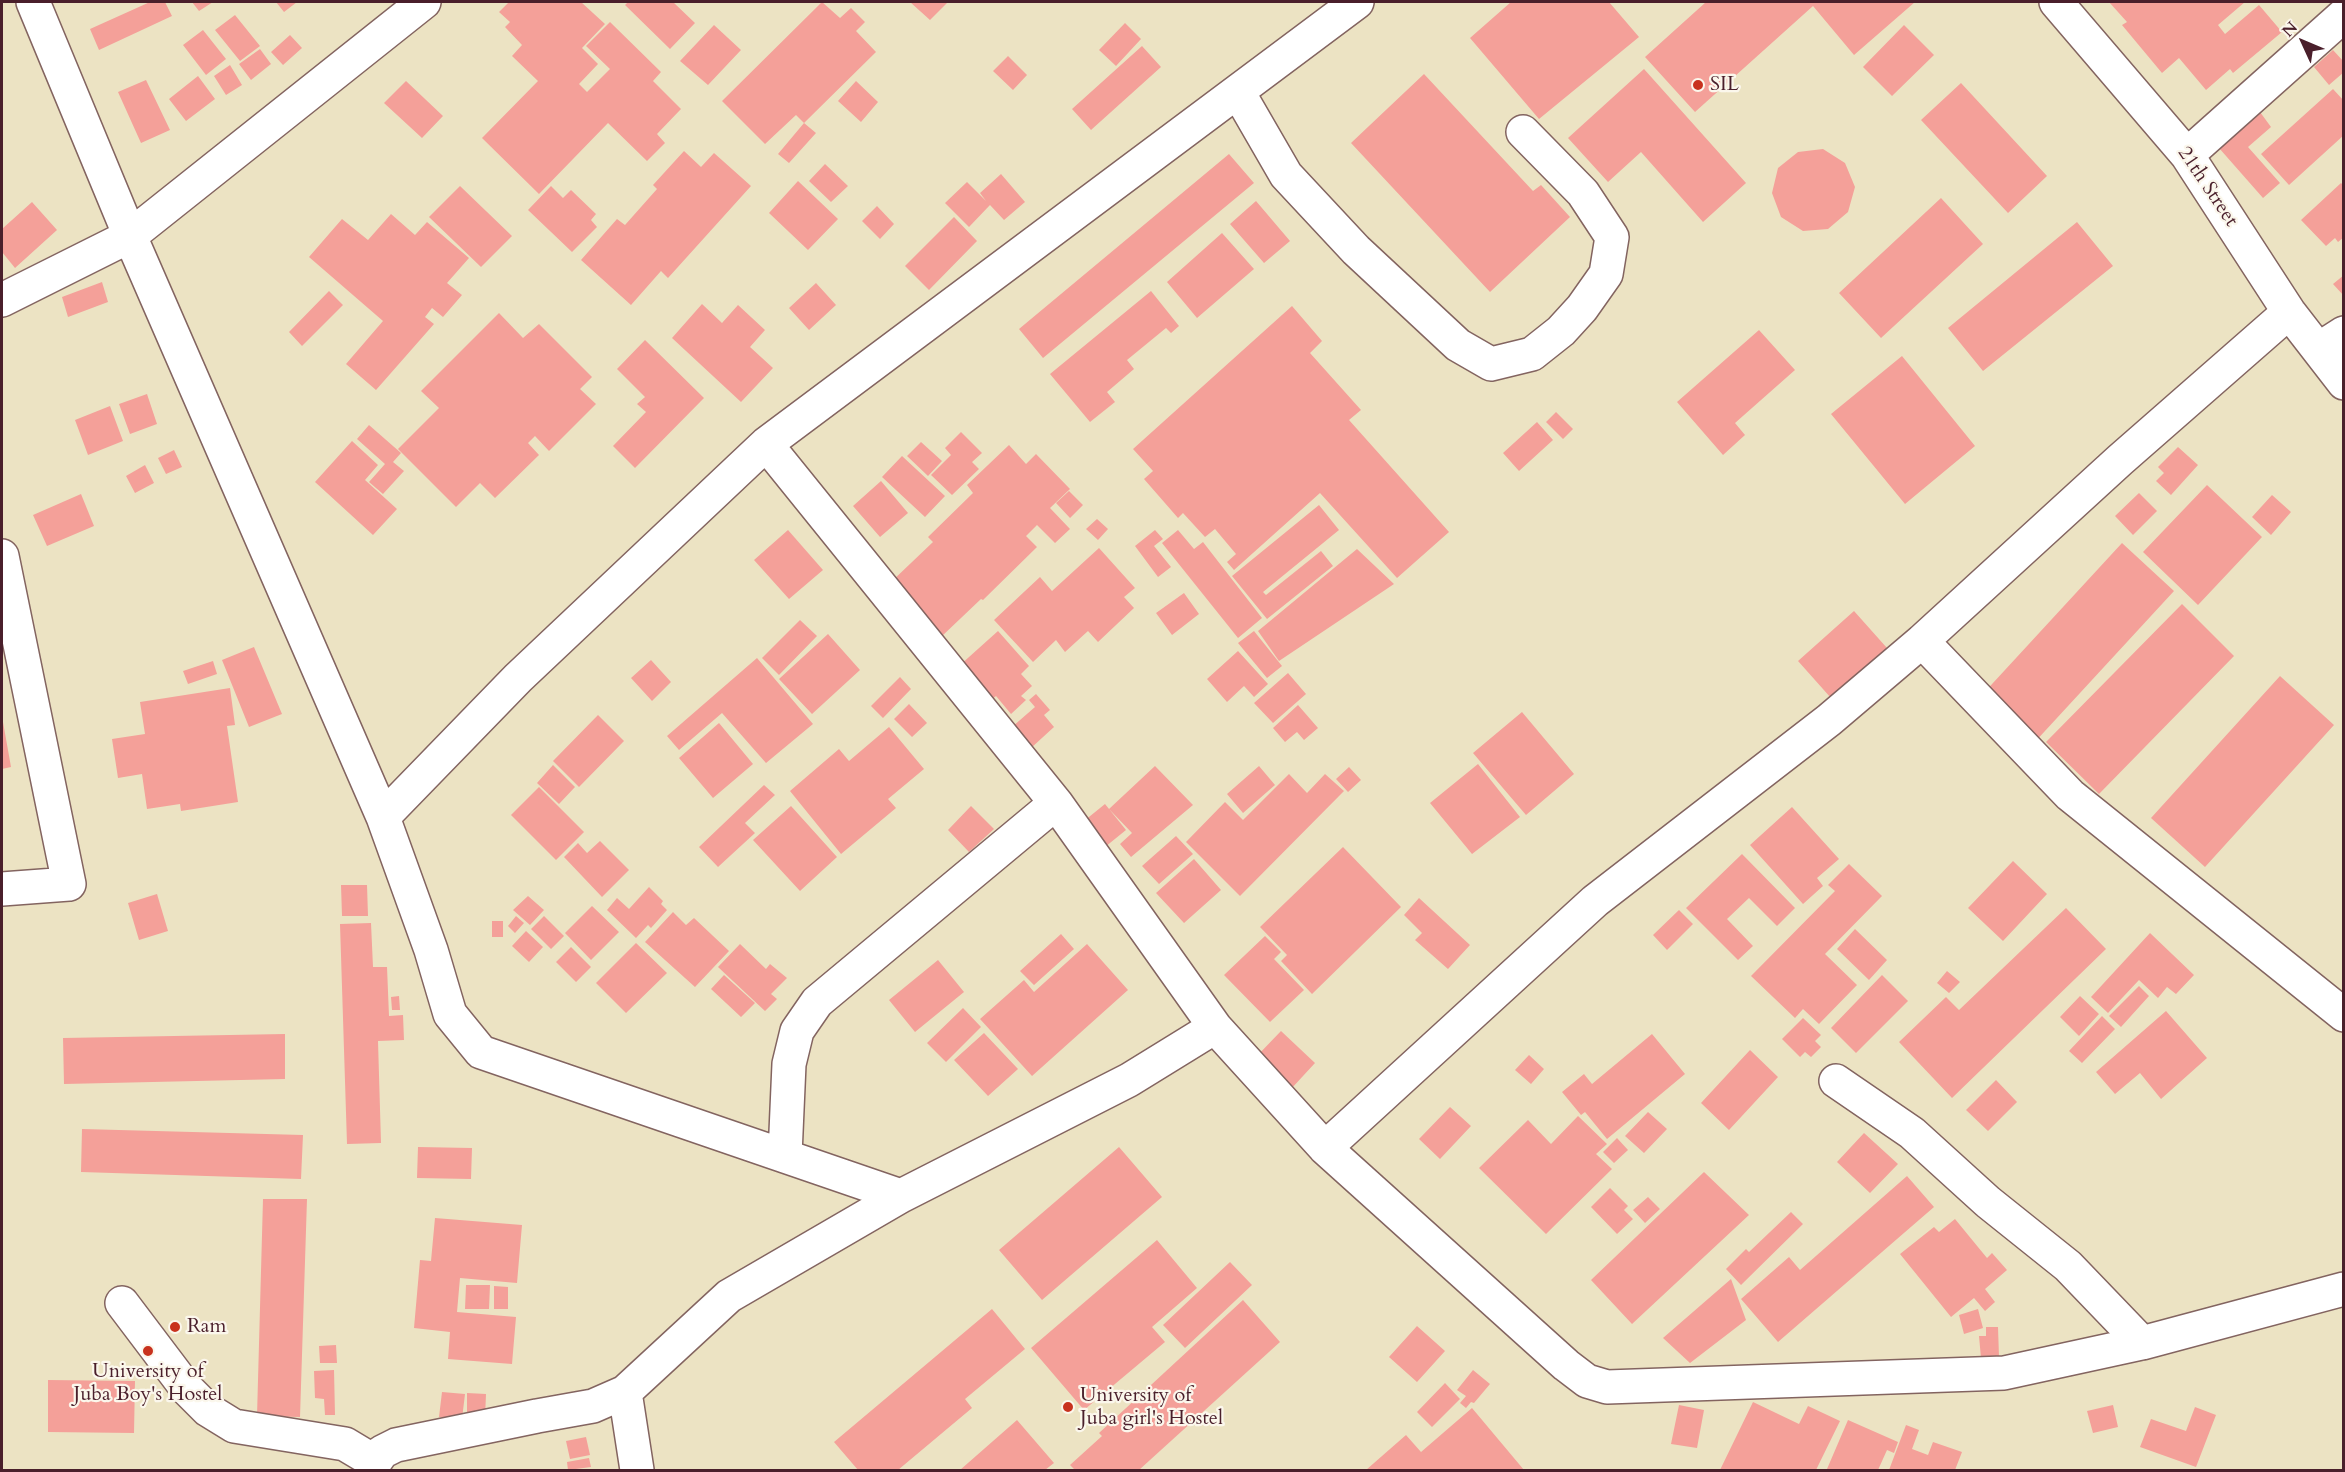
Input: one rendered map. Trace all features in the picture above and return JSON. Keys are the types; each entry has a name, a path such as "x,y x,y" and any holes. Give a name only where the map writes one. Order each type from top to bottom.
{"street":[{"path":"33,2 130,236 383,817 431,950 450,1014 481,1052 902,1196"},
{"path":"2,300 130,236 424,2"},
{"path":"383,817 518,678 766,444 1357,2"},
{"name":"21th Street","path":"2056,2 2187,155 2289,312 2331,341 2343,383"},
{"path":"2187,155 2343,15"},
{"path":"1238,92 1286,175 1356,250 1458,345 1491,364 1532,354 1561,331 1582,308 1606,274 1612,237 1583,193 1523,132"},
{"path":"1325,1148 1595,901 1829,720 1922,641 2120,460 2289,312"},
{"path":"766,444 1056,803 1215,1027 1325,1148 1566,1365 1587,1381 1607,1387 2004,1373 2142,1343 2343,1289"},
{"path":"2,556 69,884 2,889"},
{"path":"1922,641 2070,795 2343,1016"},
{"path":"785,1155 789,1064 796,1031 817,1002 1056,803"},
{"path":"122,1303 187,1389 208,1410 234,1426 345,1444 374,1466 382,1452 396,1445 593,1406 625,1392 729,1296 902,1196 1129,1080 1215,1027"},
{"path":"1836,1081 1912,1133 1988,1202 2068,1266 2142,1343"},
{"path":"625,1392 637,1470"}],"building":[{"path":"150,2 165,2 172,16 99,50 90,29"},
{"path":"192,2 213,2 199,11"},
{"path":"276,2 297,2 284,12"},
{"path":"509,2 581,2 605,24 582,48 598,64 579,84 587,92 610,69 586,46 610,22 661,72 653,81 681,109 657,134 665,143 647,161 608,123 539,194 482,138 538,81 512,56 522,45 505,27 510,22 499,12"},
{"path":"628,2 673,2 695,23 670,49 625,5"},
{"path":"822,2 840,18 851,8 865,22 856,31 876,52 804,123 796,115 765,144 722,101"},
{"path":"910,2 948,2 930,20"},
{"path":"1511,2 1609,2 1639,37 1539,119 1470,38"},
{"name":"SIL","path":"1706,2 1915,2 1854,55 1813,6 1695,112 1645,57"},
{"path":"2109,2 2245,2 2218,25 2225,34 2259,5 2282,32 2233,73 2230,69 2206,90 2179,58 2162,73 2122,25 2127,22"},
{"path":"235,15 260,46 240,61 215,30"},
{"path":"1125,23 1141,39 1116,66 1099,50"},
{"path":"714,25 741,50 708,85 680,61"},
{"path":"1904,25 1934,55 1892,96 1863,67"},
{"path":"203,30 226,59 206,75 183,45"},
{"path":"290,35 302,48 283,65 271,52"},
{"path":"1142,46 1161,67 1091,130 1072,109"},
{"path":"260,49 271,64 251,80 239,64"},
{"path":"2333,50 2344,62 2344,72 2329,85 2314,67"},
{"path":"1008,56 1027,75 1013,90 993,71"},
{"path":"230,65 242,85 226,95 214,76"},
{"path":"1644,69 1746,183 1703,222 1641,152 1608,182 1568,138"},
{"path":"1424,74 1533,191 1541,185 1570,217 1490,292 1351,143"},
{"path":"198,76 215,99 186,121 169,99"},
{"path":"146,80 170,130 141,143 118,92"},
{"path":"406,81 443,116 422,138 384,103"},
{"path":"856,81 878,102 861,122 838,101"},
{"path":"1961,83 2047,176 2008,213 1921,120"},
{"path":"2333,89 2344,101 2344,135 2289,185 2261,154"},
{"path":"2260,112 2271,127 2248,147 2280,183 2263,198 2219,148"},
{"path":"804,123 816,133 789,163 778,154"},
{"path":"1823,149 1845,163 1855,187 1848,212 1828,229 1803,231 1781,217 1772,193 1778,168 1798,152"},
{"path":"684,151 701,167 714,153 751,186 668,278 661,271 631,305 581,260 617,219 625,225 657,189 653,185"},
{"path":"1229,154 1254,183 1043,358 1019,329"},
{"path":"825,164 848,186 831,202 809,181"},
{"path":"1001,174 1025,202 1004,220 990,205 969,227 945,203 967,182 986,201 980,193"},
{"path":"798,181 838,219 808,250 769,213"},
{"path":"2341,183 2344,186 2344,237 2338,242 2335,238 2326,246 2301,220"},
{"path":"460,186 512,236 481,267 429,217"},
{"path":"551,186 563,198 571,190 596,214 591,220 597,227 572,252 528,210"},
{"path":"1941,198 1983,244 1881,338 1839,293"},
{"path":"1256,201 1290,241 1264,263 1230,224"},
{"path":"32,202 57,230 15,268 2,252 2,229"},
{"path":"877,206 894,224 880,239 862,221"},
{"path":"391,214 415,235 427,222 469,258 447,283 462,295 443,317 432,308 425,317 434,324 376,390 346,364 383,321 309,257 342,219 368,240"},
{"path":"954,217 977,241 929,290 905,266"},
{"path":"2077,222 2113,266 1983,371 1948,328"},
{"path":"1222,233 1254,269 1197,318 1167,282"},
{"path":"2344,275 2344,296 2333,284"},
{"path":"102,282 108,302 68,317 62,297"},
{"path":"816,283 836,305 809,330 789,308"},
{"path":"329,291 343,305 302,346 289,332"},
{"path":"1151,291 1179,326 1171,333 1166,328 1127,360 1134,369 1107,392 1115,402 1090,422 1050,374"},
{"path":"702,304 722,323 738,305 765,330 750,347 773,368 741,402 672,338"},
{"path":"1292,306 1322,341 1310,353 1361,410 1349,420 1449,532 1397,578 1320,493 1234,570 1227,562 1236,554 1215,529 1205,537 1183,513 1178,518 1144,479 1153,471 1133,449"},
{"path":"499,313 523,338 539,324 592,377 580,389 596,404 549,451 535,436 528,443 539,455 495,498 480,483 456,507 398,449 439,408 421,391"},
{"path":"1759,330 1795,370 1735,423 1745,435 1723,455 1677,402"},
{"path":"645,340 704,398 635,468 613,446 646,412 637,404 645,397 617,369"},
{"path":"1902,356 1975,446 1905,504 1831,414"},
{"path":"147,394 157,424 130,434 119,404"},
{"path":"110,406 123,441 88,455 75,420"},
{"path":"1556,412 1573,429 1563,439 1546,422"},
{"path":"1537,422 1553,440 1519,471 1503,453"},
{"path":"369,425 401,453 393,462 404,471 383,494 369,482 385,464 357,439"},
{"path":"961,432 982,453 972,462 979,469 952,495 931,475 951,455 945,448"},
{"path":"352,441 378,465 365,480 397,509 373,535 315,482"},
{"path":"921,442 942,461 928,476 907,456"},
{"path":"1009,445 1026,464 1036,454 1070,489 1050,508 1070,529 1055,543 1037,525 1026,536 1037,547 941,637 890,583 933,542 928,537 973,493 967,485"},
{"path":"2178,447 2198,465 2171,495 2156,481 2164,473 2158,467"},
{"path":"174,450 182,467 166,474 158,458"},
{"path":"902,456 945,496 925,517 882,477"},
{"path":"145,465 154,483 135,493 126,476"},
{"path":"881,481 908,513 880,537 853,506"},
{"path":"2207,485 2262,537 2198,605 2143,552"},
{"path":"1069,491 1083,505 1070,518 1056,503"},
{"path":"2139,493 2157,511 2133,535 2115,516"},
{"path":"81,494 94,526 47,546 33,515"},
{"path":"2272,495 2291,512 2271,535 2252,517"},
{"path":"1319,505 1339,530 1263,592 1266,595 1321,551 1333,566 1267,619 1232,576"},
{"path":"1097,519 1108,529 1098,540 1086,529"},
{"path":"788,530 823,570 789,599 754,560"},
{"path":"1155,530 1163,539 1154,546 1171,567 1158,577 1135,546"},
{"path":"1178,530 1194,549 1203,542 1262,618 1238,638 1162,543"},
{"path":"2122,543 2174,591 2033,744 1981,696"},
{"path":"1099,548 1135,588 1124,597 1134,608 1098,642 1088,631 1065,652 1056,640 1033,662 994,620 1040,577 1052,591"},
{"path":"1357,549 1394,584 1279,661 1258,631"},
{"path":"1184,593 1199,614 1172,635 1156,613"},
{"path":"2182,604 2234,656 2099,794 2046,742"},
{"path":"1854,611 1887,648 1831,698 1798,661"},
{"path":"800,620 817,636 779,675 762,658"},
{"path":"998,631 1029,666 1021,674 1032,686 1021,696 1026,700 1011,714 996,696 990,701 959,666"},
{"path":"1254,631 1282,666 1267,678 1238,643"},
{"path":"828,634 860,670 812,714 779,679"},
{"path":"254,647 282,714 249,727 222,660"},
{"path":"1238,651 1268,684 1254,697 1244,686 1227,702 1207,679"},
{"path":"757,658 813,724 766,763 722,713 679,750 667,736"},
{"path":"651,660 671,682 652,701 631,678"},
{"path":"213,661 217,674 188,684 183,671"},
{"path":"1288,673 1306,694 1273,723 1254,703"},
{"path":"2280,676 2334,725 2205,867 2151,818"},
{"path":"900,677 911,689 883,718 871,706"},
{"path":"230,688 235,725 227,726 238,802 181,811 180,804 147,809 142,774 118,778 112,739 145,734 140,702"},
{"path":"1036,694 1050,710 1044,715 1054,727 1031,748 1012,727 1035,707 1029,700"},
{"path":"909,704 927,723 912,737 894,719"},
{"path":"1298,705 1318,728 1304,740 1297,732 1285,742 1273,728"},
{"path":"1522,712 1574,774 1526,815 1473,753"},
{"path":"598,715 624,741 579,787 553,761"},
{"path":"2,723 11,767 2,769"},
{"path":"719,723 753,764 713,798 679,758"},
{"path":"889,727 924,769 888,799 896,808 841,854 790,791 839,749 849,761"},
{"path":"1478,764 1520,817 1472,854 1430,803"},
{"path":"553,765 575,787 559,804 537,783"},
{"path":"1155,766 1193,805 1131,857 1120,844 1132,833 1109,809"},
{"path":"1259,766 1275,785 1243,813 1227,794"},
{"path":"1349,767 1361,780 1348,792 1336,779"},
{"path":"1289,774 1307,793 1325,774 1344,791 1240,896 1186,842 1225,802 1243,820"},
{"path":"764,785 775,795 745,823 755,833 718,867 699,847"},
{"path":"539,787 584,832 556,860 511,815"},
{"path":"1105,804 1126,830 1105,847 1084,821"},
{"path":"791,806 837,857 800,891 753,840"},
{"path":"971,806 994,829 969,852 948,830"},
{"path":"1792,807 1839,859 1817,878 1823,886 1803,904 1750,845"},
{"path":"1176,836 1193,854 1159,884 1142,866"},
{"path":"600,841 629,870 602,897 564,857 578,843 587,853"},
{"path":"1343,847 1401,907 1312,994 1281,961 1287,955 1260,927"},
{"path":"1742,854 1795,908 1777,926 1749,898 1727,919 1753,946 1738,960 1686,908"},
{"path":"1194,859 1221,890 1184,923 1156,893"},
{"path":"2013,861 2047,894 2003,941 1968,908"},
{"path":"1849,864 1882,896 1825,954 1857,985 1819,1024 1803,1009 1795,1018 1751,976 1835,891 1828,885"},
{"path":"341,885 367,885 368,916 342,916"},
{"path":"649,887 663,901 661,904 667,910 651,928 648,925 636,938 607,910 617,898 629,909"},
{"path":"157,894 168,931 139,940 128,903"},
{"path":"528,896 544,910 530,925 513,910"},
{"path":"1419,898 1470,945 1448,969 1415,940 1422,933 1404,915"},
{"path":"592,906 619,932 591,960 565,933"},
{"path":"2066,908 2106,949 1952,1098 1899,1042 1946,997 1959,1010"},
{"path":"1679,910 1693,924 1667,950 1653,935"},
{"path":"673,912 686,925 694,918 729,951 695,987 645,942"},
{"path":"516,916 524,923 515,933 508,926"},
{"path":"544,916 564,936 551,949 531,929"},
{"path":"492,921 503,921 503,937 492,937"},
{"path":"371,923 373,967 387,967 389,1016 403,1015 404,1040 378,1041 381,1143 347,1144 340,924"},
{"path":"1855,929 1887,960 1869,980 1837,949"},
{"path":"526,931 543,947 529,962 512,946"},
{"path":"2150,933 2194,975 2176,994 2167,987 2158,998 2139,980 2108,1013 2091,997"},
{"path":"1061,934 1074,949 1034,985 1020,971"},
{"path":"1265,936 1281,952 1274,959 1304,990 1270,1022 1224,975"},
{"path":"636,943 667,973 626,1013 596,983"},
{"path":"740,944 766,969 770,964 787,978 771,994 777,999 765,1011 718,967"},
{"path":"1087,944 1128,990 1032,1076 980,1019 1024,980 1034,992"},
{"path":"571,947 591,967 576,982 556,962"},
{"path":"938,960 964,992 915,1032 889,1000"},
{"path":"1947,971 1960,982 1949,993 1937,983"},
{"path":"724,975 755,1003 741,1017 711,989"},
{"path":"1882,975 1908,1001 1856,1053 1831,1028"},
{"path":"2139,986 2149,996 2121,1027 2109,1016"},
{"path":"399,996 400,1010 392,1010 391,997"},
{"path":"2080,996 2099,1014 2079,1036 2060,1017"},
{"path":"963,1008 981,1027 946,1062 927,1043"},
{"path":"2166,1011 2207,1058 2161,1099 2140,1073 2115,1094 2096,1072"},
{"path":"2102,1016 2115,1029 2082,1063 2069,1051"},
{"path":"1803,1018 1821,1035 1815,1041 1821,1047 1811,1057 1805,1052 1800,1057 1782,1039"},
{"path":"1281,1031 1315,1063 1291,1089 1256,1057"},
{"path":"984,1033 1018,1069 988,1096 954,1060"},
{"path":"285,1034 285,1079 64,1084 63,1038"},
{"path":"1652,1034 1685,1074 1607,1139 1585,1112 1581,1115 1562,1092 1584,1074 1592,1084"},
{"path":"1750,1050 1778,1077 1729,1130 1701,1103"},
{"path":"1529,1055 1544,1069 1531,1084 1515,1070"},
{"path":"1996,1080 2017,1102 1988,1131 1966,1110"},
{"path":"1450,1107 1471,1126 1440,1159 1419,1139"},
{"path":"1648,1112 1667,1129 1644,1153 1625,1136"},
{"path":"1578,1116 1607,1144 1596,1154 1612,1169 1546,1234 1479,1168 1528,1120 1551,1144"},
{"path":"82,1129 303,1135 301,1179 81,1172"},
{"path":"1864,1133 1898,1164 1870,1193 1837,1162"},
{"path":"1617,1138 1628,1150 1614,1163 1603,1152"},
{"path":"418,1147 472,1148 471,1179 417,1178"},
{"path":"1119,1147 1162,1197 1042,1300 999,1250"},
{"path":"1704,1172 1749,1215 1632,1324 1591,1280"},
{"path":"1907,1176 1934,1207 1778,1342 1741,1299 1789,1257 1800,1270"},
{"path":"1610,1188 1628,1206 1624,1210 1633,1219 1617,1234 1591,1207"},
{"path":"1648,1197 1660,1209 1645,1223 1633,1210"},
{"path":"263,1199 307,1199 300,1417 257,1416"},
{"path":"1791,1212 1803,1224 1741,1285 1726,1269 1746,1249 1749,1252"},
{"path":"435,1218 522,1225 517,1283 460,1278 457,1312 516,1317 512,1364 448,1359 450,1332 414,1328 420,1260 431,1261"},
{"path":"1955,1219 1987,1258 1992,1253 2007,1270 1985,1289 1995,1302 1985,1311 1974,1298 1951,1317 1900,1254 1934,1227 1939,1232"},
{"path":"1157,1240 1197,1288 1152,1327 1165,1342 1084,1410 1031,1348"},
{"path":"1230,1262 1252,1285 1185,1348 1163,1325"},
{"path":"1731,1279 1746,1320 1690,1363 1663,1338"},
{"path":"466,1285 490,1285 489,1309 465,1309"},
{"path":"494,1286 508,1287 508,1309 494,1309"},
{"path":"1243,1300 1280,1342 1139,1470 1075,1470 1070,1465 1102,1436 1099,1433"},
{"path":"992,1309 1025,1349 965,1399 972,1408 898,1470 858,1470 834,1442"},
{"path":"1978,1309 1983,1328 1964,1334 1959,1315"},
{"path":"1417,1326 1445,1351 1417,1382 1389,1357"},
{"path":"1986,1327 1998,1327 1999,1357 1981,1358 1979,1336 1986,1336"},
{"path":"336,1345 337,1363 320,1363 319,1346"},
{"path":"334,1370 335,1415 325,1415 324,1399 315,1398 314,1371"},
{"path":"1473,1370 1490,1384 1474,1403 1471,1402 1466,1408 1460,1403 1466,1396 1457,1390"},
{"path":"48,1380 135,1381 134,1433 48,1432"},
{"path":"1445,1383 1460,1399 1432,1427 1417,1412"},
{"path":"442,1392 465,1394 462,1419 439,1417"},
{"path":"467,1393 486,1394 485,1418 467,1417"},
{"path":"1753,1402 1799,1424 1808,1406 1840,1421 1816,1470 1720,1470"},
{"path":"1679,1405 1704,1410 1697,1448 1671,1444"},
{"path":"2113,1405 2118,1427 2093,1433 2087,1411"},
{"path":"2195,1407 2216,1415 2196,1467 2140,1447 2151,1419 2186,1431"},
{"path":"1472,1408 1524,1470 1366,1470 1406,1435 1421,1452"},
{"path":"1017,1420 1054,1463 1045,1470 960,1470"},
{"path":"1848,1420 1898,1442 1894,1453 1887,1450 1878,1470 1827,1469"},
{"path":"1906,1425 1919,1430 1912,1449 1928,1455 1933,1442 1962,1452 1955,1470 1889,1470"},
{"path":"586,1437 590,1455 570,1459 566,1441"},
{"path":"589,1458 591,1467 568,1470 567,1462"}],"place":[{"name":"SIL","path":"1698,85"},
{"name":"Ram","path":"175,1327"},
{"name":"University of Juba Boy's Hostel","path":"148,1351"},
{"name":"University of Juba girl's Hostel","path":"1068,1407"}]}
